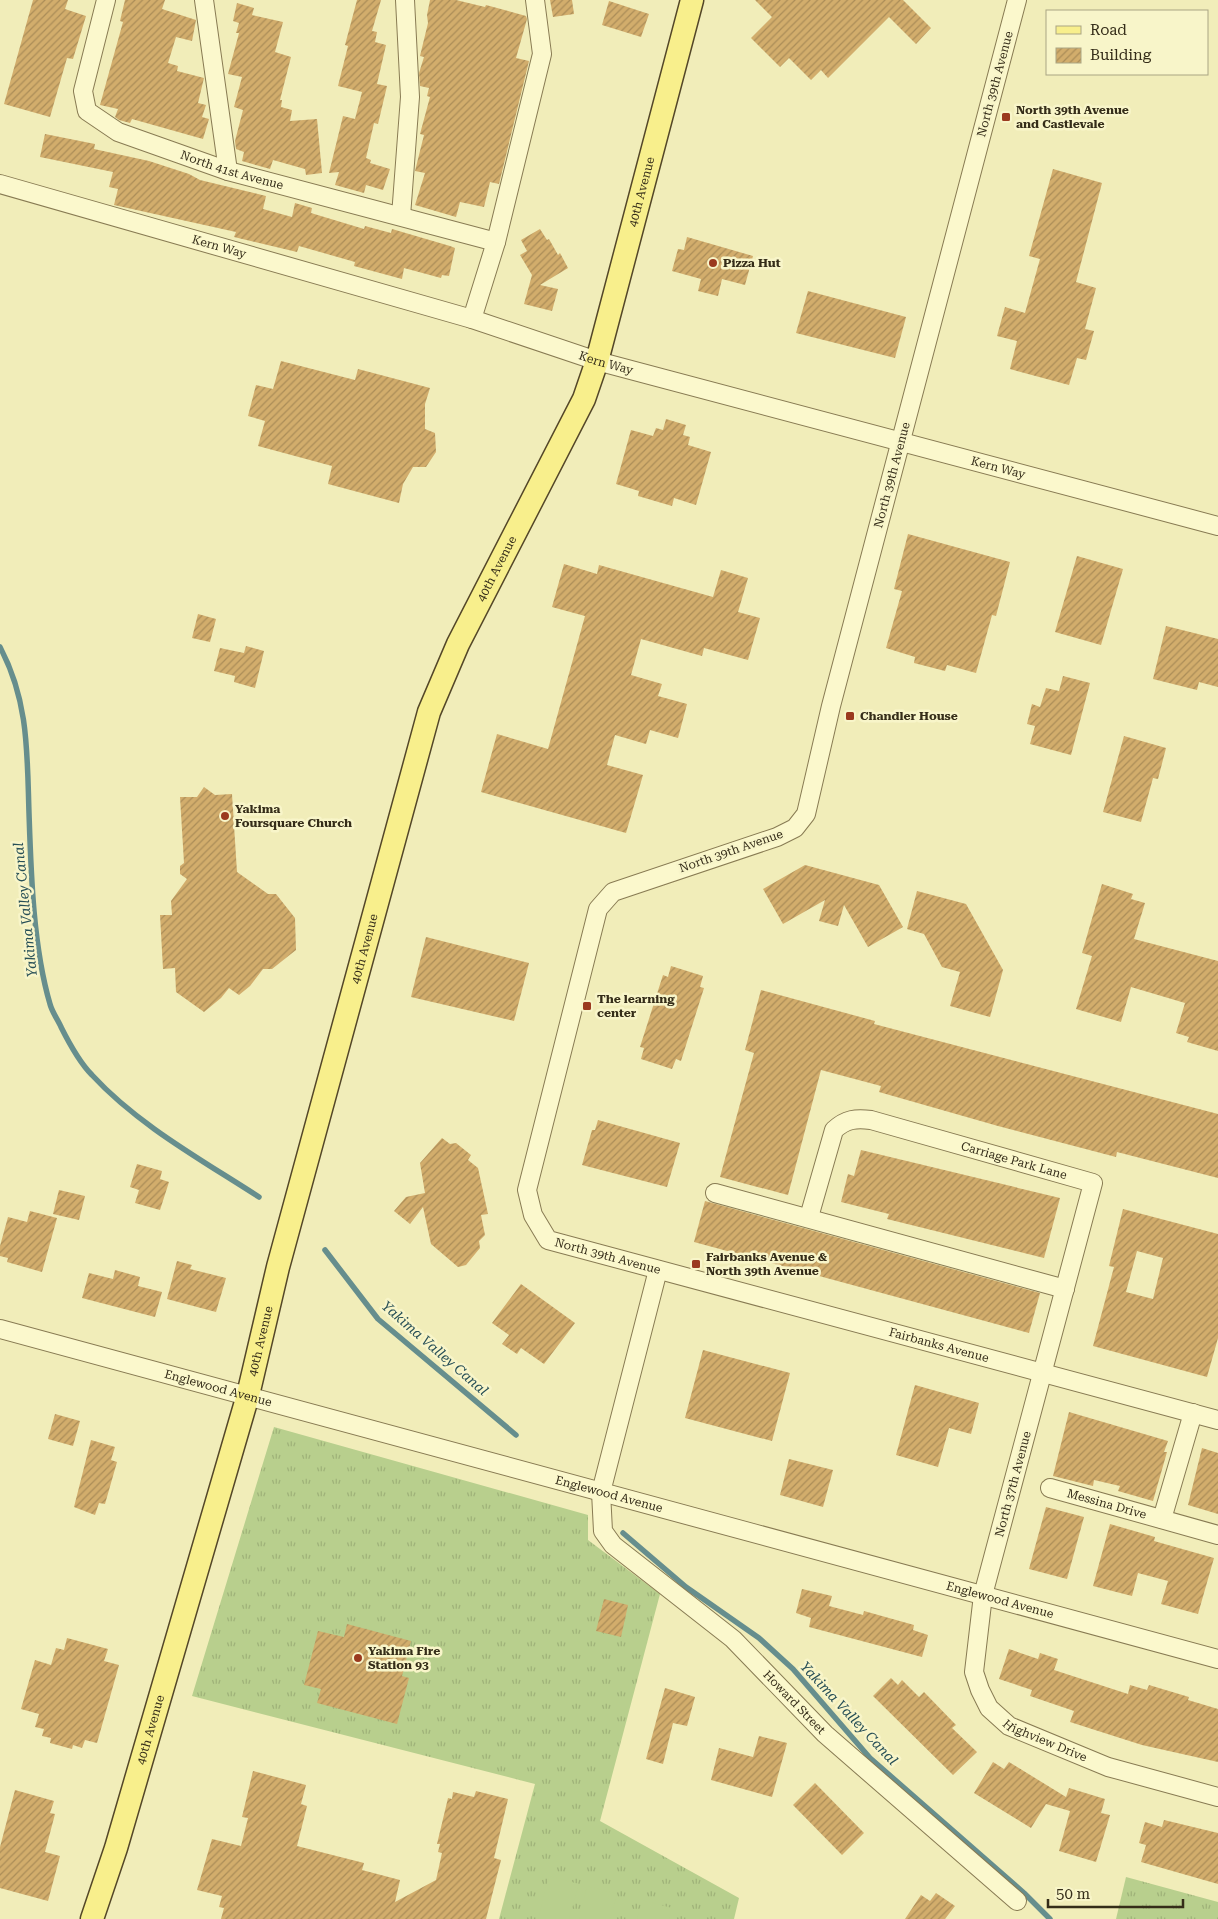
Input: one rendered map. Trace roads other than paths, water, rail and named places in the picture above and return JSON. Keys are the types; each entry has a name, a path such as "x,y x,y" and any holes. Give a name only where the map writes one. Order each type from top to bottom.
{"main road":[{"name":"40th Avenue","path":"92,1919 116,1848 248,1395 278,1267 429,712 458,644 584,399 598,361 692,0"}],"street":[{"name":"North 41st Avenue","path":"106,0 83,91 86,111 118,132 228,171 496,242"},
{"path":"204,0 228,171"},
{"path":"401,216 410,97 405,0"},
{"path":"472,319 496,242 542,54 535,0"},
{"name":"North 39th Avenue","path":"601,1492 658,1270 548,1240 533,1215 526,1190 598,909 613,892 777,837 795,828 806,814 831,706 1017,0"},
{"name":"Kern Way","path":"0,184 472,319 598,361 1218,526"},
{"name":"Carriage Park Lane","path":"808,1217 834,1130 850,1120 871,1120 1093,1183 1042,1373"},
{"path":"714,1192 1065,1289"},
{"name":"Fairbanks Avenue","path":"658,1270 1218,1420"},
{"name":"Englewood Avenue","path":"0,1329 1218,1659"},
{"name":"North 37th Avenue","path":"983,1595 1042,1373"},
{"name":"Messina Drive","path":"1162,1519 1192,1413"},
{"name":"Messina Drive","path":"1050,1488 1218,1535"},
{"name":"Howard Street","path":"601,1492 603,1531 613,1545 733,1639 825,1734 1017,1901"},
{"name":"Highview Drive","path":"983,1595 974,1672 989,1708 1009,1726 1108,1767 1218,1797"}],"waterway":[{"name":"Yakima Valley Canal","path":"0,647 16,688 25,728 36,934 44,982 52,1010 67,1039 87,1070 110,1093 129,1110 171,1141 259,1197"},
{"name":"Yakima Valley Canal","path":"325,1250 378,1319 516,1435"},
{"name":"Yakima Valley Canal","path":"623,1533 686,1587 759,1638 793,1669 870,1758 1024,1893 1050,1919"}],"place":[{"name":"North 39th Avenue and Castlevale","path":"1006,117"},
{"name":"Pizza Hut","path":"713,263"},
{"name":"Chandler House","path":"850,716"},
{"name":"Yakima Foursquare Church","path":"225,816"},
{"name":"The learning center","path":"587,1006"},
{"name":"Fairbanks Avenue & North 39th Avenue","path":"696,1264"},
{"name":"Yakima Fire Station 93","path":"358,1658"}]}
